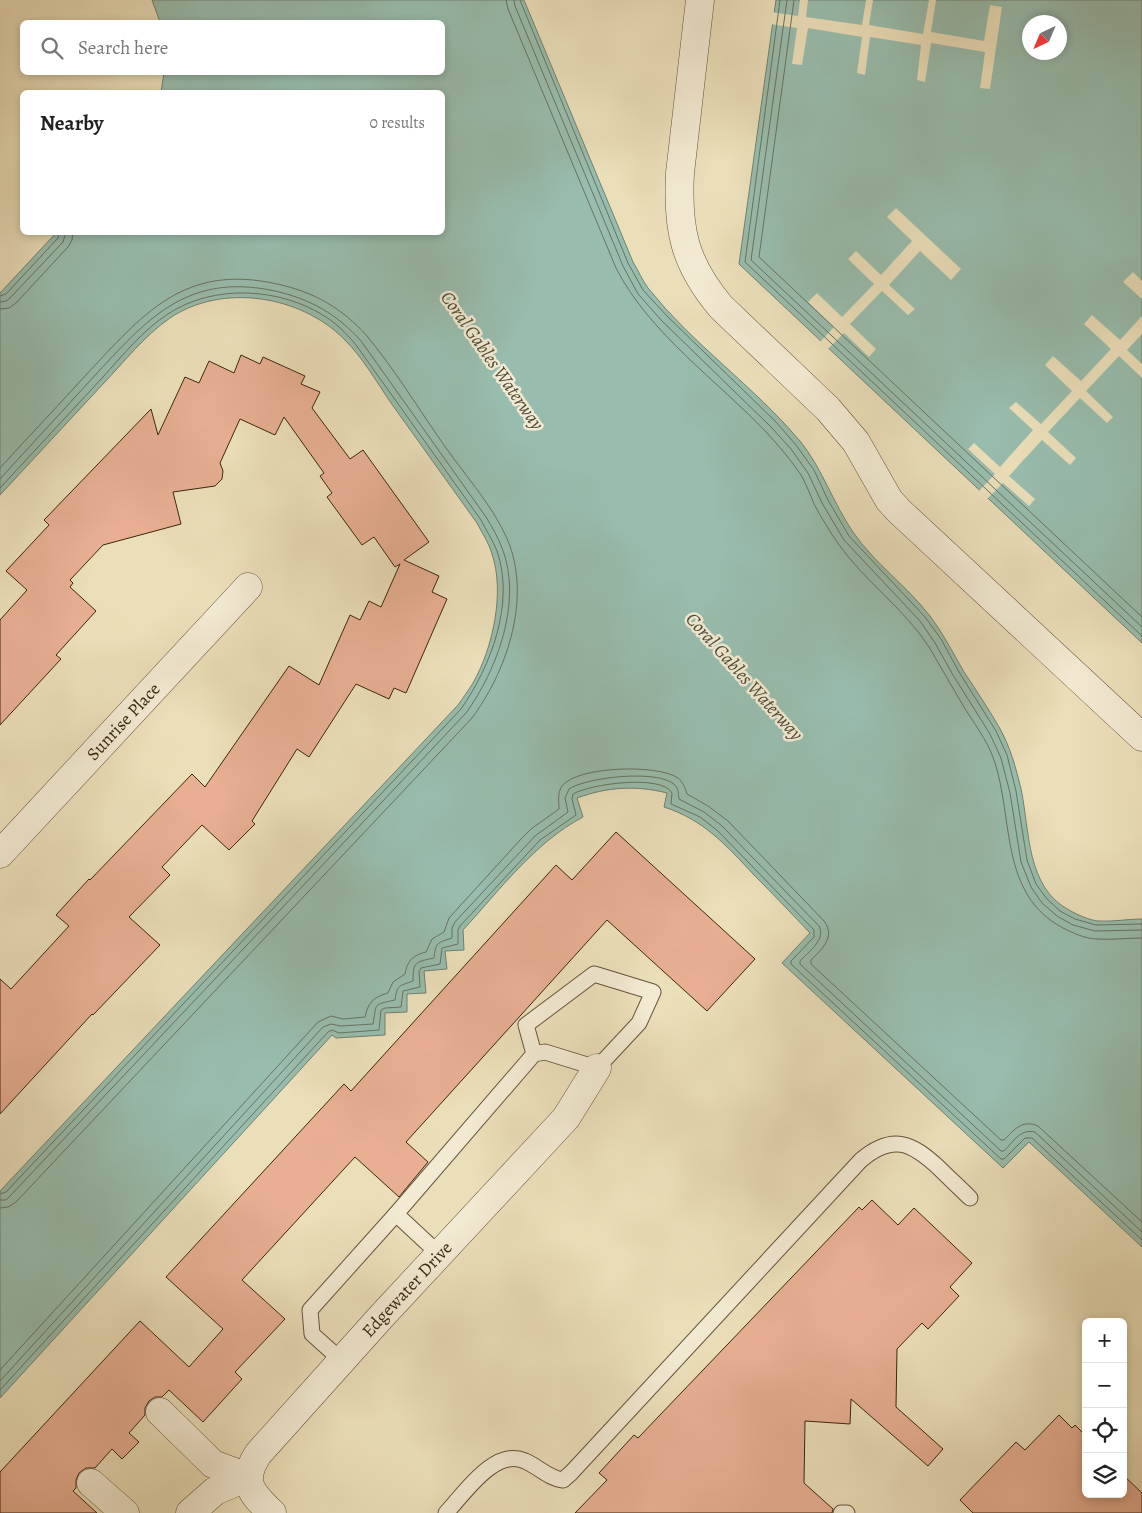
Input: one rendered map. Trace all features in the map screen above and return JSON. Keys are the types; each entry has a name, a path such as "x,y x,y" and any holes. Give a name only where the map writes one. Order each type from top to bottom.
{"street":[{"path":"700,0 680,172 679,198 680,223 687,251 697,274 721,307 828,408 856,442 889,500 1142,737"},
{"name":"Sunrise Place","path":"0,854 248,587"},
{"name":"Edgewater Drive","path":"248,1478 251,1464 258,1454 341,1360 566,1118 597,1068"},
{"path":"160,1412 213,1464 248,1478"},
{"path":"190,1513 215,1491 248,1478"},
{"path":"248,1478 250,1490 272,1513"},
{"path":"91,1484 125,1513"}],"lane":[{"path":"341,1360 312,1334 310,1310 396,1214 534,1054 545,1052 597,1068 639,1023 653,992 594,974 526,1025 534,1054"},
{"path":"446,1513 488,1467 510,1457 524,1460 554,1479 563,1480 872,1150 885,1145 912,1146 970,1198"},
{"path":"396,1214 439,1254"},
{"path":"841,1513 847,1513"}],"water":[{"name":"Coral Gables Waterway","path":"152,0 524,0 633,262 646,285 684,328 763,402 808,451 853,532 871,554 930,616 999,727 1015,765 1021,789 1032,857 1037,873 1045,887 1055,900 1069,910 1087,918 1103,921 1142,919 1142,1247 1029,1142 1003,1168 782,963 810,933 714,835 691,819 664,807 667,793 633,788 610,789 577,798 583,817 549,840 518,868 463,930 464,950 445,951 447,969 424,971 426,993 407,994 407,1012 385,1013 385,1035 336,1038 332,1035 0,1398 0,1191 458,705 480,669 495,620 497,602 496,569 492,554 477,523 351,346 326,324 306,312 283,304 260,299 236,298 213,300 191,307 170,318 135,350 0,495 0,293 54,235 445,235 445,90 161,90 164,75 445,75 445,20 159,20"},
{"path":"776,0 1142,0 1142,643 739,264"}],"pier":[{"path":"800,0 808,0 806,17 862,25 866,0 873,0 869,25 923,34 929,0 936,0 931,32 984,41 990,5 1002,7 990,89 980,88 985,52 931,43 925,82 917,80 921,45 870,37 865,75 857,73 862,37 808,28 802,65 792,64 797,28 770,24 771,12 798,16"},
{"path":"896,208 961,269 951,280 920,251 889,285 915,309 908,315 882,291 850,324 876,349 869,357 844,333 827,350 819,343 834,327 808,302 817,293 842,317 874,284 848,259 856,251 881,275 912,241 887,217"},
{"path":"1133,272 1142,281 1142,299 1123,282"},
{"path":"1092,315 1120,340 1142,316 1142,334 1127,350 1142,364 1142,378 1119,356 1086,391 1113,417 1107,423 1080,398 1048,432 1076,458 1070,465 1042,440 1009,476 1035,499 1029,506 1003,483 986,500 978,492 995,474 968,449 974,443 1000,467 1033,430 1009,408 1016,402 1041,424 1072,391 1045,365 1053,356 1081,381 1111,349 1084,324"}],"building":[{"path":"241,355 260,364 263,357 305,376 301,384 320,392 312,408 350,459 363,450 429,542 404,560 439,576 432,592 447,599 406,693 394,688 389,699 356,684 309,757 297,749 252,821 255,824 229,850 202,825 162,867 170,875 129,917 160,945 92,1014 0,1114 0,979 11,989 69,926 56,915 192,774 205,787 289,666 319,685 350,615 360,620 369,601 381,607 400,564 395,567 374,537 362,545 327,497 332,493 320,476 324,473 284,417 275,435 240,419 220,463 223,471 222,479 215,486 173,492 181,524 103,545 70,580 73,583 70,587 96,611 56,655 61,659 0,725 0,620 27,590 6,571 49,525 44,520 151,409 158,435 185,377 199,383 209,361 234,373"},
{"path":"616,832 755,959 707,1011 607,920 406,1142 428,1162 399,1197 355,1157 242,1280 285,1319 235,1372 242,1379 203,1422 169,1390 162,1397 155,1397 149,1401 145,1408 145,1415 129,1433 139,1442 122,1459 112,1449 95,1468 86,1468 79,1473 76,1480 76,1488 73,1491 97,1513 0,1513 0,1472 140,1321 189,1367 223,1329 166,1277 344,1084 351,1091 556,865 572,880"},
{"path":"872,1200 898,1225 914,1208 972,1263 950,1287 959,1296 928,1329 922,1323 897,1349 896,1407 943,1449 928,1466 851,1399 850,1424 805,1421 804,1483 833,1509 832,1513 575,1513 607,1480 599,1473 634,1435 638,1438 859,1207 862,1210"},
{"path":"1059,1415 1072,1428 1075,1425 1082,1432 1082,1498 1127,1498 1127,1479 1142,1493 1142,1513 973,1513 960,1500 1016,1442 1025,1450"}]}
